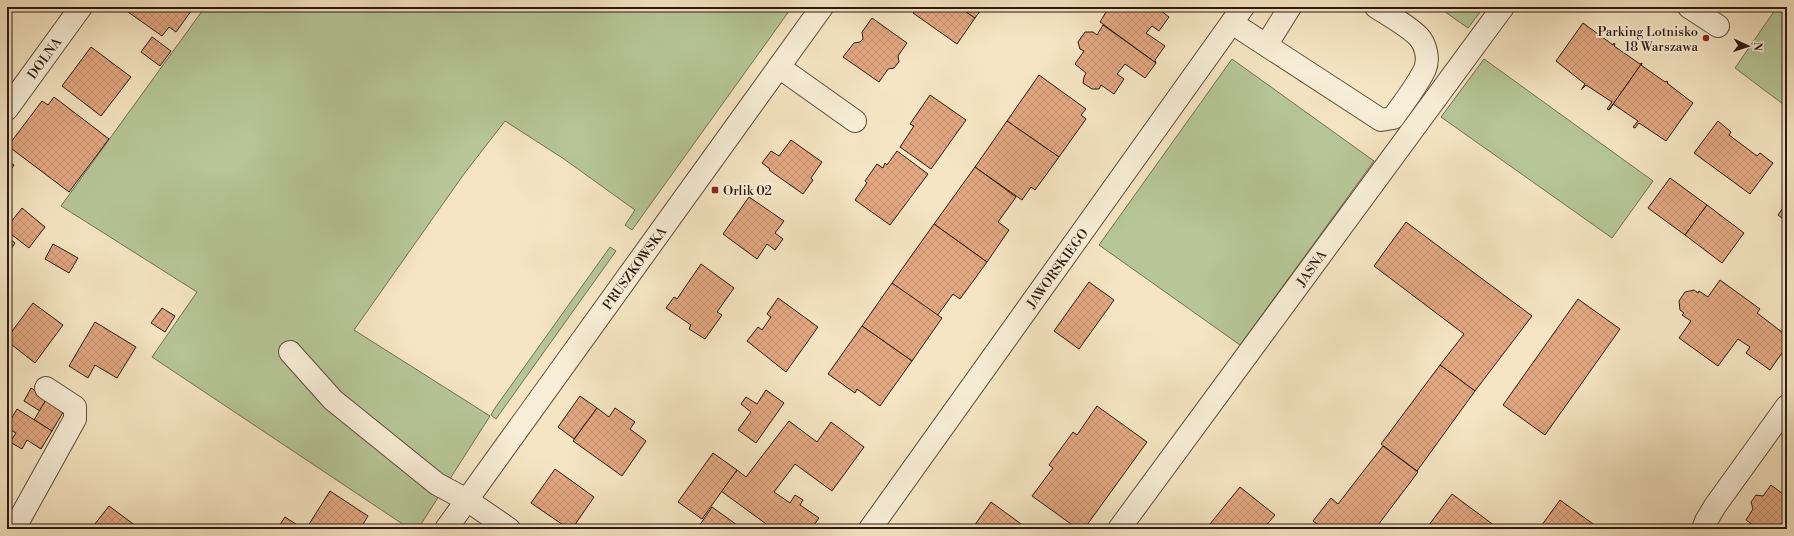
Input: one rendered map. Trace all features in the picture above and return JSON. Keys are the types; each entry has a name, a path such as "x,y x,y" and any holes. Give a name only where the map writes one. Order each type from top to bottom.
{"street":[{"name":"DOLNA","path":"7,109 81,7"},
{"name":"PRUSZKOWSKA","path":"446,529 822,7"},
{"path":"1267,44 1290,7"},
{"path":"1238,15 1267,44 1381,120 1394,118 1426,68 1427,57 1425,47 1420,38 1376,7"},
{"name":"JASNA","path":"1119,529 1503,7"},
{"path":"1689,7 1718,26"},
{"name":"JAWORSKIEGO","path":"870,529 1238,15"},
{"path":"779,67 855,121"},
{"path":"290,352 333,400 437,484 467,500 508,529"},
{"path":"14,529 75,419 75,407 46,388"},
{"path":"1703,529 1714,506 1787,406"}],"green space":[{"path":"205,7 792,7 632,230 625,225 635,210 564,159 505,121 464,174 354,330 490,416 418,529 410,529 152,357 197,292 61,206"},
{"path":"1438,7 1484,7 1468,28"},
{"path":"1777,7 1787,7 1787,107 1735,68"},
{"path":"1232,59 1374,161 1240,345 1099,245"},
{"path":"1484,59 1653,181 1612,238 1441,117"},
{"path":"610,247 616,251 496,419 491,415 495,408"}],"building":[{"path":"121,7 194,7 176,32 169,27 162,36"},
{"path":"918,7 959,7 975,18 957,44 913,13"},
{"path":"959,7 983,7 975,18"},
{"path":"1109,7 1156,7 1169,17 1159,31 1152,26 1146,33 1165,46 1155,60 1156,63 1100,22"},
{"path":"872,18 907,43 898,56 899,62 894,68 888,69 879,82 843,57 854,43 860,42 863,39 862,32"},
{"path":"1583,23 1613,45 1614,43 1614,46 1640,64 1642,63 1609,110 1607,109 1612,102 1586,85 1581,90 1585,84 1556,61"},
{"path":"1103,25 1156,63 1145,78 1125,64 1117,74 1124,79 1114,94 1101,85 1099,89 1092,89 1083,83 1086,73 1075,64 1084,51 1080,49 1078,42 1085,32 1093,32 1097,35"},
{"path":"152,37 171,51 160,66 141,52"},
{"path":"91,47 131,77 101,116 62,86"},
{"path":"1642,63 1641,65 1665,82 1667,81 1667,83 1693,103 1666,141 1639,123 1635,128 1633,127 1638,121 1613,104"},
{"path":"1039,75 1086,109 1081,115 1086,119 1059,157 1007,121"},
{"path":"930,95 966,120 931,169 900,147 914,126 910,124"},
{"path":"54,97 109,139 69,192 8,146 42,101 48,105"},
{"path":"1007,121 1059,157 1035,190 1031,187 1022,200 975,167"},
{"path":"1718,121 1731,132 1729,135 1757,156 1760,153 1773,163 1750,194 1694,153"},
{"path":"791,140 822,162 811,178 813,180 803,194 769,170 770,169 762,163 771,151 779,156"},
{"path":"897,151 928,174 890,225 855,200 867,183 865,181 877,164 883,168 885,163 887,165"},
{"path":"7,161 14,165 7,175"},
{"path":"975,167 1016,197 998,222 1009,230 987,262 934,224"},
{"path":"1670,178 1707,205 1685,235 1648,208"},
{"path":"749,197 784,221 775,233 783,239 775,250 767,244 757,259 723,234"},
{"path":"1787,202 1787,222 1778,215"},
{"path":"1707,205 1744,233 1722,263 1685,235"},
{"path":"22,208 45,227 29,248 7,231 7,227"},
{"path":"1406,222 1532,316 1475,391 1440,365 1464,334 1374,266"},
{"path":"934,224 987,262 960,299 953,294 937,316 892,283"},
{"path":"7,237 15,243 7,255"},
{"path":"53,244 78,258 69,273 45,259"},
{"path":"701,264 734,288 717,312 722,315 705,339 689,329 691,325 666,308 674,297 677,299"},
{"path":"1720,280 1760,309 1757,313 1787,336 1787,346 1770,370 1746,353 1750,347 1738,339 1718,366 1679,338 1691,321 1682,315 1684,313 1680,310 1679,301 1685,292 1694,290 1698,293 1699,291 1708,297"},
{"path":"1089,282 1114,300 1079,349 1054,331"},
{"path":"892,283 942,318 912,361 862,326"},
{"path":"778,298 818,327 786,372 747,341 758,327 762,330 771,317 767,314"},
{"path":"1578,299 1620,329 1545,435 1503,405"},
{"path":"33,303 63,325 35,363 7,341 7,338"},
{"path":"162,308 175,316 165,332 151,323"},
{"path":"95,322 136,347 117,378 95,365 88,378 69,366"},
{"path":"862,326 912,361 880,406 857,389 855,393 828,374"},
{"path":"1440,365 1475,391 1417,471 1381,444"},
{"path":"31,388 47,398 40,411 24,401"},
{"path":"766,390 784,403 756,443 738,430 751,412 741,404 746,397 757,404"},
{"path":"580,396 597,408 574,439 558,427"},
{"path":"47,398 65,409 52,431 34,420"},
{"path":"1097,406 1147,442 1084,529 1078,529 1032,496 1053,468 1049,465 1073,432 1077,435"},
{"path":"597,408 609,417 615,408 635,422 630,429 646,441 622,476 573,441"},
{"path":"17,409 52,431 41,449 27,440 22,449 10,442 16,433 7,428 7,426"},
{"path":"789,421 817,442 831,422 864,447 832,491 795,464 774,492 790,503 795,495 803,500 800,505 819,518 811,529 773,529 721,491 737,470 746,477"},
{"path":"1383,446 1418,472 1375,529 1324,529 1313,521 1331,498 1338,504"},
{"path":"713,453 737,470 702,519 678,502"},
{"path":"555,469 594,497 572,529 569,529 531,503"},
{"path":"1771,485 1787,497 1787,529 1759,529 1746,520 1753,509 1751,502 1756,495 1763,496"},
{"path":"1240,487 1275,515 1263,529 1217,529 1210,524"},
{"path":"330,491 368,516 360,529 306,529"},
{"path":"1452,494 1499,529 1426,529"},
{"path":"1560,500 1600,529 1539,529"},
{"path":"991,502 1028,529 972,529"},
{"path":"109,506 140,529 91,529"},
{"path":"712,507 737,525 742,529 697,529"},
{"path":"285,517 302,528 277,529"}],"place":[{"name":"Parking Lotnisko 18 Warszawa","path":"1706,38"},
{"name":"Orlik 02","path":"715,190"}]}
